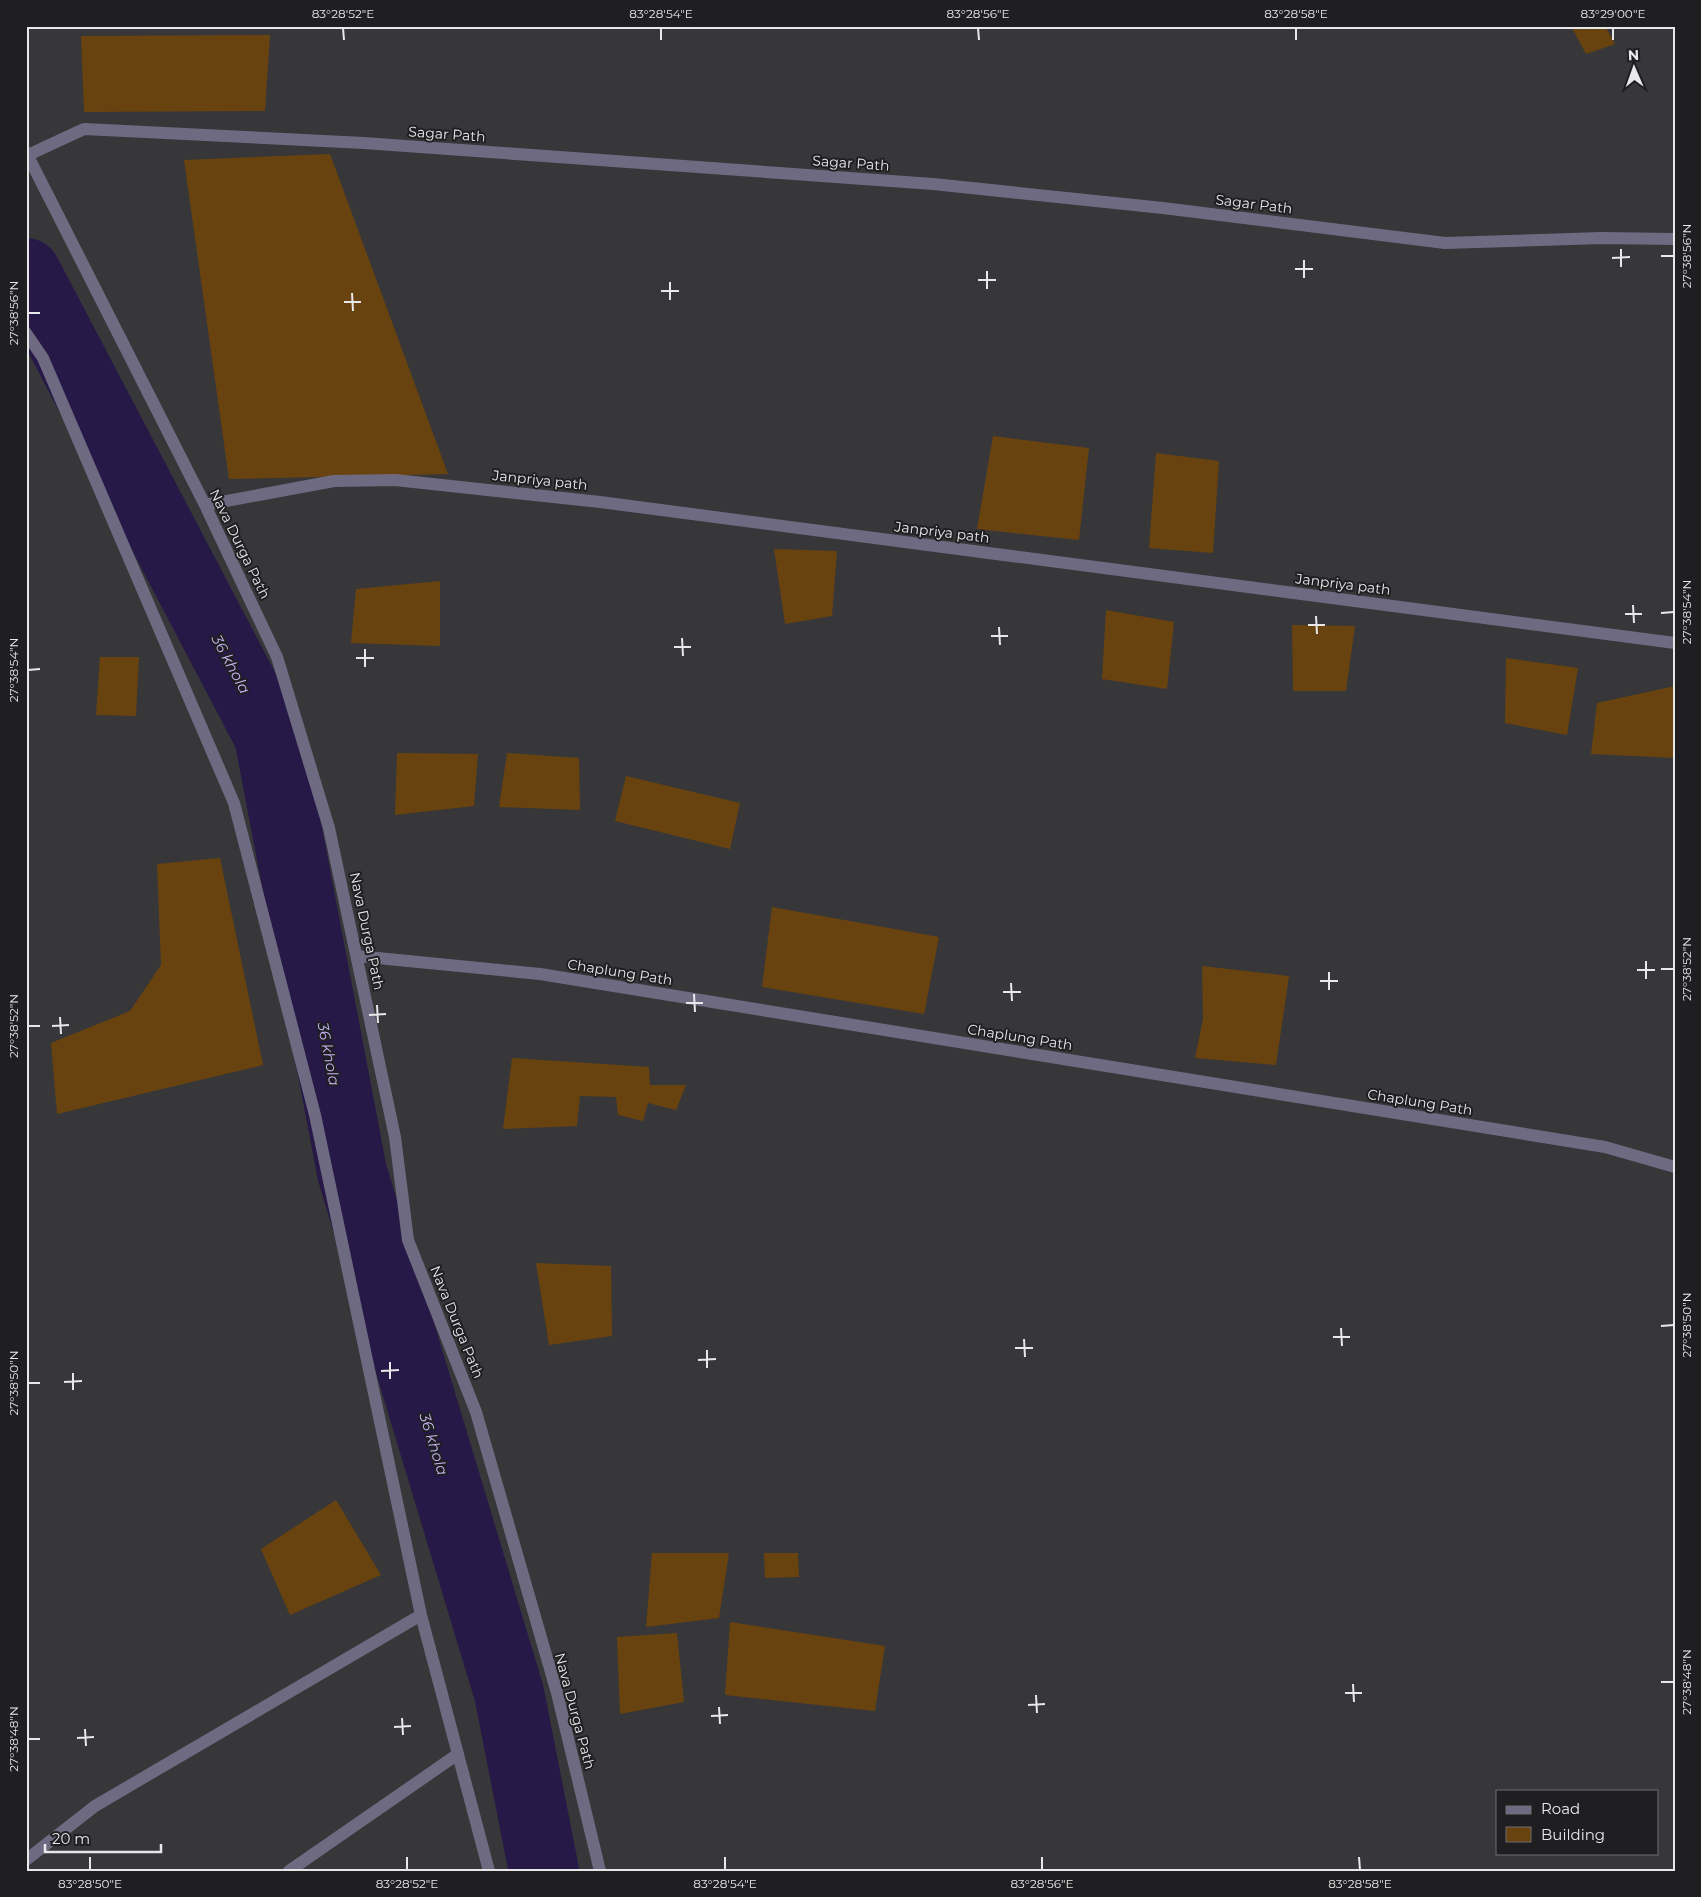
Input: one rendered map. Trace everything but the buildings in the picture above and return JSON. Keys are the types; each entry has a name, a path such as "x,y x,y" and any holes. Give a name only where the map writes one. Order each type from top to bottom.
{"street":[{"name":"Sagar Path","path":"27,154 84,128 374,144 932,184 1162,208 1445,243 1601,238 1675,239"},
{"name":"Nava Durga Path","path":"27,154 205,505 277,657 329,828 395,1137 408,1240 476,1412 557,1693 600,1871"},
{"path":"26,333 43,358 51,376 234,803 315,1115 421,1615 489,1871"},
{"name":"Janpriya path","path":"205,505 334,481 395,480 600,502 1675,643"},
{"name":"Chaplung Path","path":"357,956 540,974 1605,1147 1675,1167"},
{"path":"26,1860 95,1806 421,1615"},
{"path":"289,1871 458,1754"}],"waterway":[{"name":"36 khola","path":"26,273 269,736 352,1172 509,1693 544,1871"}]}
